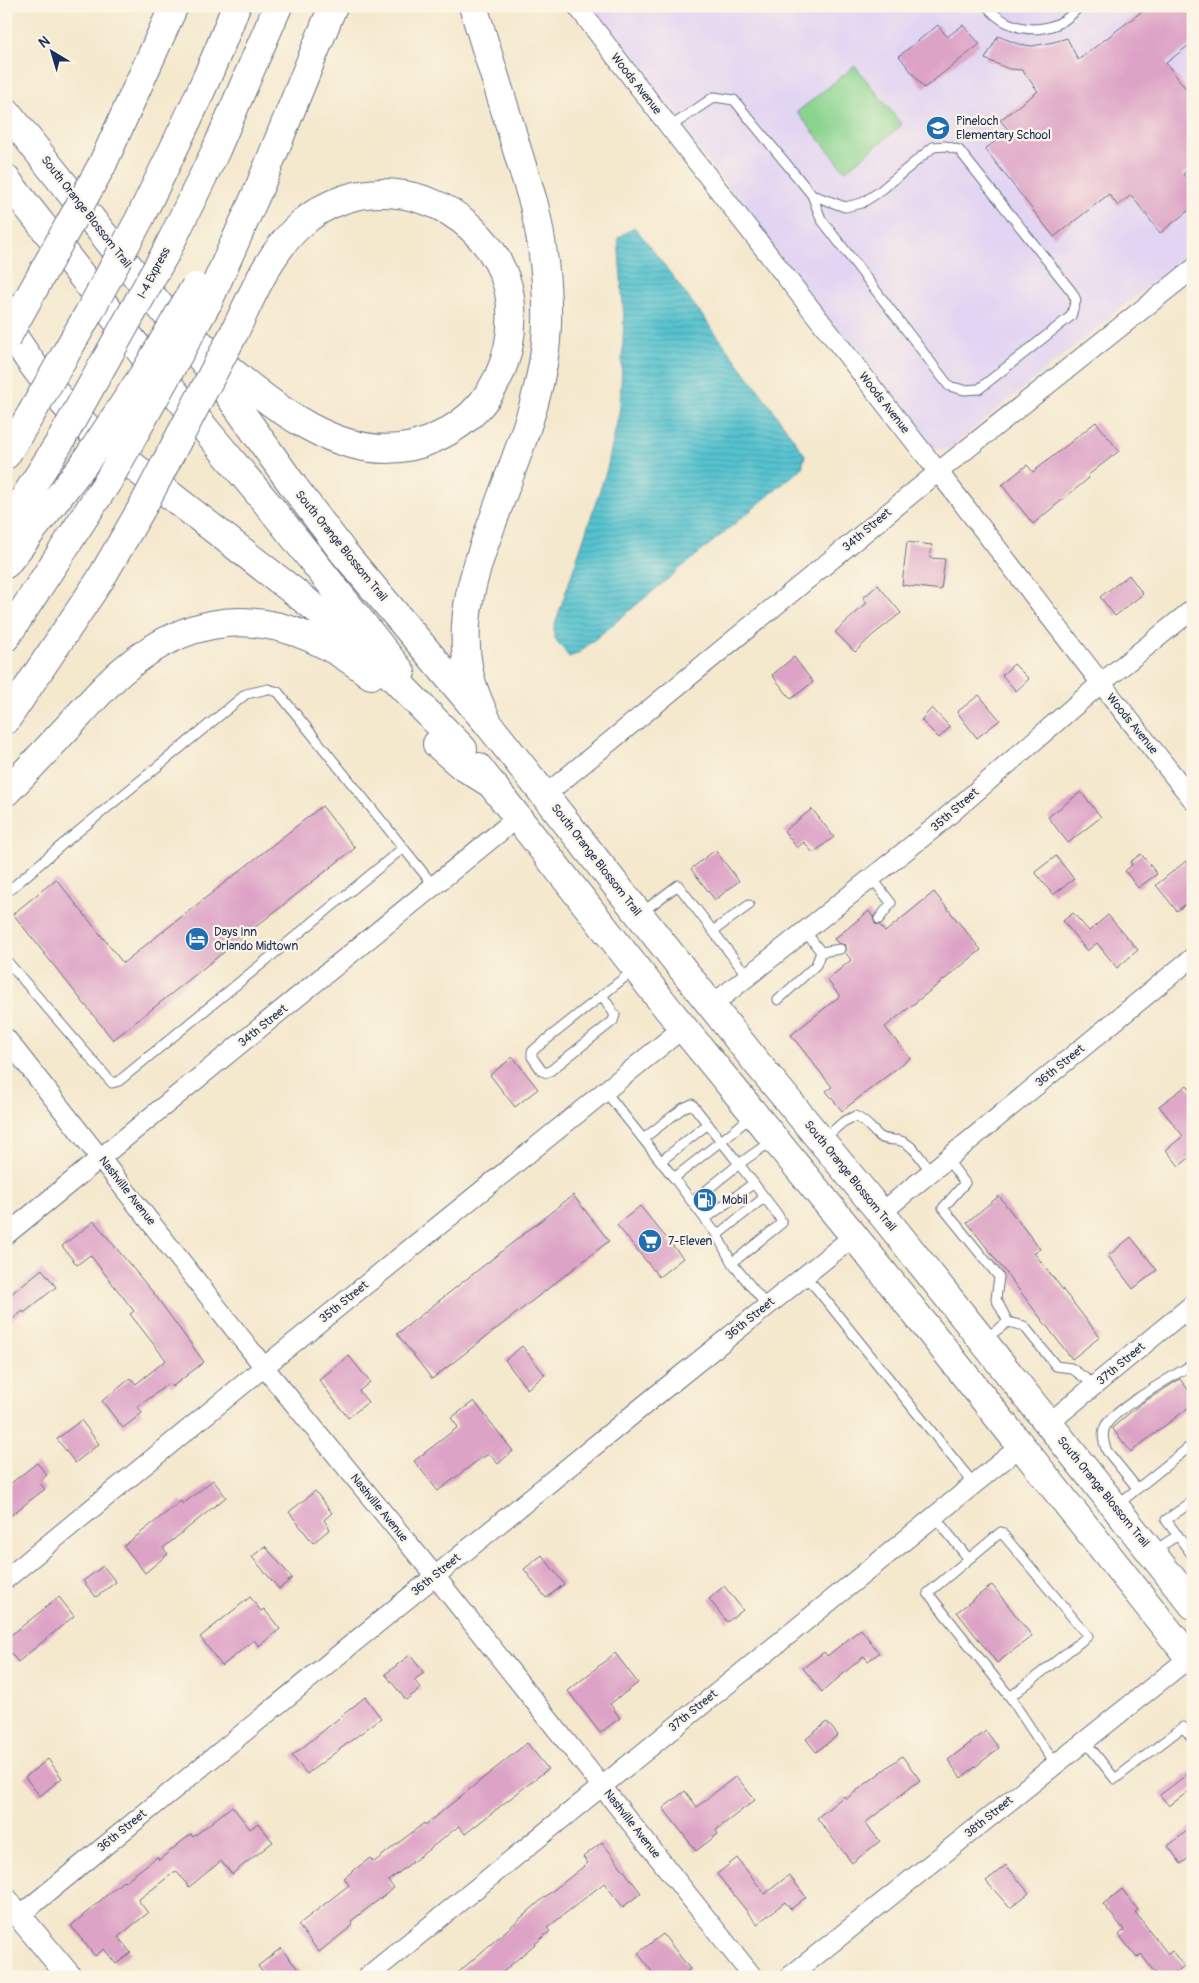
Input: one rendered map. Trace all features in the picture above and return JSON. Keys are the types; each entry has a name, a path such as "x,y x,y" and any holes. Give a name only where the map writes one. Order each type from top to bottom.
{"main road":[{"path":"6,339 102,165 174,6"},
{"path":"6,456 90,311 140,218 182,131 224,38 236,6"},
{"name":"I-4 Express","path":"6,527 61,440 166,252 216,150 278,6"},
{"path":"6,564 84,464 238,239 333,6"},
{"path":"473,6 534,206 543,257 546,316 545,354 538,390 472,580 468,602 466,640 469,673 476,698 489,725"},
{"name":"South Orange Blossom Trail","path":"6,111 216,377 294,487 344,553 489,725 712,1006 983,1340 1193,1605"},
{"path":"6,179 146,358 270,507 493,785 636,968 854,1236 1191,1660"},
{"path":"6,720 91,594 143,506 234,333 266,268 293,232 307,219 329,205 345,199 370,194 395,193 418,197 441,206 463,220 494,255 505,279 510,302 511,333 508,349 497,378 482,403 461,423 445,434 420,444 395,449 367,448 347,443 297,420 255,391 168,316"},
{"path":"6,637 108,481 202,294"},
{"path":"6,324 43,380 80,422 104,443 342,629 370,654 463,749"},
{"path":"6,792 113,679 136,660 169,638 187,630 208,625 241,622 269,624 296,631 316,639 352,660 386,688 443,750 461,765 493,785"},
{"path":"518,817 565,856 668,983 712,1006"},
{"path":"684,1028 709,1041 732,1059 810,1150 851,1176"}],"street":[{"name":"Woods Avenue","path":"577,6 1100,684 1193,800"},
{"name":"34th Street","path":"545,796 938,472 1193,269"},
{"name":"35th Street","path":"712,1006 934,828 1100,684 1193,609"},
{"name":"34th Street","path":"6,1235 518,817"},
{"name":"36th Street","path":"881,1213 1193,957"},
{"name":"35th Street","path":"6,1579 264,1367 684,1028"},
{"name":"Nashville Avenue","path":"6,1038 264,1367 435,1576 753,1977"},
{"name":"36th Street","path":"13,1908 435,1576 854,1236"},
{"name":"37th Street","path":"1049,1423 1095,1385 1189,1315"},
{"name":"37th Street","path":"367,1977 601,1785 1021,1446"},
{"name":"38th Street","path":"788,1977 1085,1741 1191,1660"},
{"path":"13,1908 70,1977"}],"lane":[{"path":"987,6 1001,19 1013,26 1038,30 1068,19 1079,6"},
{"path":"670,127 714,97 734,100 812,195 821,219 949,386 964,390 979,389 1071,316 1076,300 1072,292 959,150 946,146 933,147 879,192 862,203 845,207 812,195"},
{"path":"6,893 246,694 268,690 278,692 434,886"},
{"path":"6,960 112,1083 119,1081 404,848"},
{"path":"872,878 890,903 879,918"},
{"path":"639,914 678,884 748,977"},
{"path":"713,931 749,905"},
{"path":"805,931 821,952"},
{"path":"821,952 840,949"},
{"path":"778,1000 816,965 821,952"},
{"path":"602,995 615,1014 613,1021 550,1071 546,1073 542,1070 532,1057 532,1052 602,995 636,968"},
{"path":"605,1091 705,1219 717,1235 732,1262 767,1306"},
{"path":"644,1139 683,1108 692,1104 778,1215 782,1223 732,1262"},
{"path":"674,1178 754,1114"},
{"path":"822,1140 843,1122 855,1116 861,1118 880,1137 888,1141 900,1140 908,1145 931,1172"},
{"path":"661,1162 708,1124"},
{"path":"692,1202 739,1164 775,1139"},
{"path":"947,1160 965,1183 943,1208 999,1277 996,1300 1008,1322 1024,1326 1056,1366 1071,1368 1095,1385"},
{"path":"705,1219 754,1183"},
{"path":"717,1235 765,1198"},
{"path":"804,1276 822,1295 974,1484"},
{"path":"983,1340 1008,1322"},
{"path":"1137,1488 1107,1451 1105,1445 1105,1426 1109,1420 1129,1405 1193,1364"},
{"path":"1115,1506 1193,1444"},
{"path":"1193,1501 1166,1520 1193,1556"},
{"path":"934,1516 968,1558"},
{"path":"1010,1697 1088,1636 1001,1532 928,1593 1010,1697 1056,1764"},
{"path":"1152,1552 1178,1535"},
{"path":"1085,1741 1115,1779 1182,1727 1193,1740"}],"shaded area":[{"name":"Pineloch Elementary School","path":"588,6 1193,6 1193,249 949,449 933,449 924,441"}],"green space":[{"path":"855,66 902,125 845,171 797,112"}],"water":[{"path":"634,227 763,396 805,455 802,468 577,654 569,657 554,637 554,627 607,469 620,408 624,319 618,238"}],"building":[{"name":"Pineloch Elementary School","path":"1149,6 1193,6 1193,42 1166,63 1193,98 1193,166 1183,174 1193,187 1193,207 1160,233 1131,195 1118,206 1109,194 1054,237 985,149 1009,131 1000,120 1038,91 1022,70 1009,69 985,59 998,36 1018,44 1032,46 1067,38 1078,60"},
{"path":"938,25 947,37 963,25 980,44 924,88 899,56"},
{"path":"1096,422 1119,451 1087,476 1089,478 1033,524 1002,485 1027,465 1033,472"},
{"path":"907,542 932,545 930,558 945,559 941,590 902,585"},
{"path":"1129,575 1143,594 1115,616 1100,597"},
{"path":"878,585 901,613 855,652 835,632 867,603 863,598"},
{"path":"794,657 813,682 791,699 772,675"},
{"path":"1014,664 1029,679 1016,691 1002,675"},
{"path":"979,695 1000,720 977,738 957,712"},
{"path":"932,708 950,727 939,738 921,720"},
{"path":"1081,792 1101,817 1068,843 1048,817"},
{"name":"Days Inn Orlando Midtown","path":"322,806 355,848 113,1040 13,914 56,879 123,963"},
{"path":"812,809 834,837 813,853 804,842 797,848 784,831"},
{"path":"715,850 739,881 715,900 691,869"},
{"path":"1141,854 1157,874 1138,888 1125,871 1132,865 1130,862"},
{"path":"1056,856 1074,879 1053,895 1035,872"},
{"path":"1186,861 1193,870 1193,898 1177,911 1156,885"},
{"path":"934,892 981,950 885,1027 910,1058 842,1111 826,1091 832,1087 791,1035 840,996 827,980 851,960 845,952 845,945 838,943 834,939 869,911 875,924 880,925 885,932"},
{"path":"1073,913 1089,931 1108,915 1138,950 1117,968 1097,943 1087,951 1063,921"},
{"path":"513,1057 538,1089 515,1107 490,1075"},
{"path":"1187,1085 1193,1092 1193,1155 1179,1166 1166,1150 1183,1136 1159,1106"},
{"path":"573,1195 609,1241 432,1379 397,1334"},
{"path":"999,1196 1040,1249 1034,1253 1100,1337 1072,1359 967,1222"},
{"name":"7-Eleven","path":"640,1206 683,1258 659,1277 617,1225"},
{"path":"94,1221 155,1295 204,1362 172,1387 169,1383 138,1407 142,1413 123,1428 102,1401 131,1378 136,1384 166,1360 130,1314 134,1311 90,1255 77,1265 62,1246"},
{"path":"1131,1237 1157,1270 1133,1289 1108,1256"},
{"path":"42,1269 56,1287 24,1313 23,1311 6,1324 6,1298"},
{"path":"522,1346 545,1375 527,1389 505,1360"},
{"path":"349,1356 370,1382 359,1391 368,1402 348,1418 319,1380"},
{"path":"1180,1379 1193,1396 1193,1404 1131,1452 1112,1428 1139,1405"},
{"path":"474,1401 513,1451 498,1464 489,1454 482,1457 438,1491 414,1461 458,1427 451,1418"},
{"path":"81,1420 99,1444 75,1463 57,1439"},
{"path":"37,1463 47,1475 39,1482 45,1489 6,1519 6,1487"},
{"path":"213,1480 226,1497 163,1548 168,1554 145,1573 124,1546 181,1501 183,1504"},
{"path":"315,1491 332,1513 324,1520 330,1529 313,1543 289,1512"},
{"path":"265,1546 292,1578 279,1589 252,1557"},
{"path":"542,1555 564,1584 546,1598 524,1569"},
{"path":"103,1566 116,1582 96,1597 83,1581"},
{"path":"992,1585 1032,1636 997,1663 957,1612"},
{"path":"724,1586 743,1610 727,1622 709,1599"},
{"path":"59,1597 74,1616 18,1662 6,1647 6,1639"},
{"path":"250,1597 261,1611 264,1609 280,1629 259,1646 254,1640 222,1666 200,1637"},
{"path":"861,1629 879,1653 868,1661 864,1656 822,1692 803,1668 824,1652 827,1656"},
{"path":"615,1653 638,1683 610,1704 620,1718 600,1733 568,1691"},
{"path":"410,1655 424,1673 414,1680 421,1688 406,1700 385,1674"},
{"path":"365,1697 381,1718 307,1774 292,1756"},
{"path":"827,1722 838,1735 816,1752 806,1739"},
{"path":"986,1731 999,1748 961,1778 948,1760"},
{"path":"527,1743 548,1769 465,1834 459,1826 388,1881 394,1888 351,1921 353,1925 319,1952 298,1925 349,1885 344,1878 370,1858 374,1862 424,1823 425,1825"},
{"path":"902,1756 920,1780 865,1823 880,1841 852,1863 817,1818 844,1796 846,1799"},
{"path":"48,1759 62,1778 40,1796 25,1777"},
{"path":"1193,1770 1193,1788 1169,1806 1160,1795"},
{"path":"736,1776 755,1800 716,1830 718,1834 696,1851 663,1808 685,1791 697,1807"},
{"path":"232,1806 250,1829 258,1823 273,1842 232,1874 221,1861 189,1887 176,1871 138,1900 148,1913 118,1937 131,1953 116,1964 104,1949 95,1956 71,1926 123,1881 157,1857 159,1860 191,1834 193,1837"},
{"path":"1193,1826 1193,1855 1181,1864 1168,1846"},
{"path":"602,1842 641,1893 623,1907 604,1883 547,1928 550,1931 497,1977 453,1977 546,1896 588,1863 583,1857"},
{"path":"737,1858 765,1894 789,1875 806,1897 791,1909 785,1902 757,1924 717,1874"},
{"path":"1006,1865 1029,1893 1010,1908 986,1881"},
{"path":"1122,1889 1138,1910 1135,1912 1168,1954 1172,1951 1184,1966 1170,1977 1158,1977 1141,1954 1137,1958 1119,1935 1124,1930 1103,1904"},
{"path":"663,1934 690,1969 681,1977 656,1977 638,1953"},
{"path":"281,1948 304,1977 266,1977 258,1966"}],"place":[{"name":"Pineloch Elementary School","path":"938,128"},
{"name":"Days Inn Orlando Midtown","path":"197,939"},
{"name":"Mobil","path":"705,1200"},
{"name":"7-Eleven","path":"650,1241"}]}
